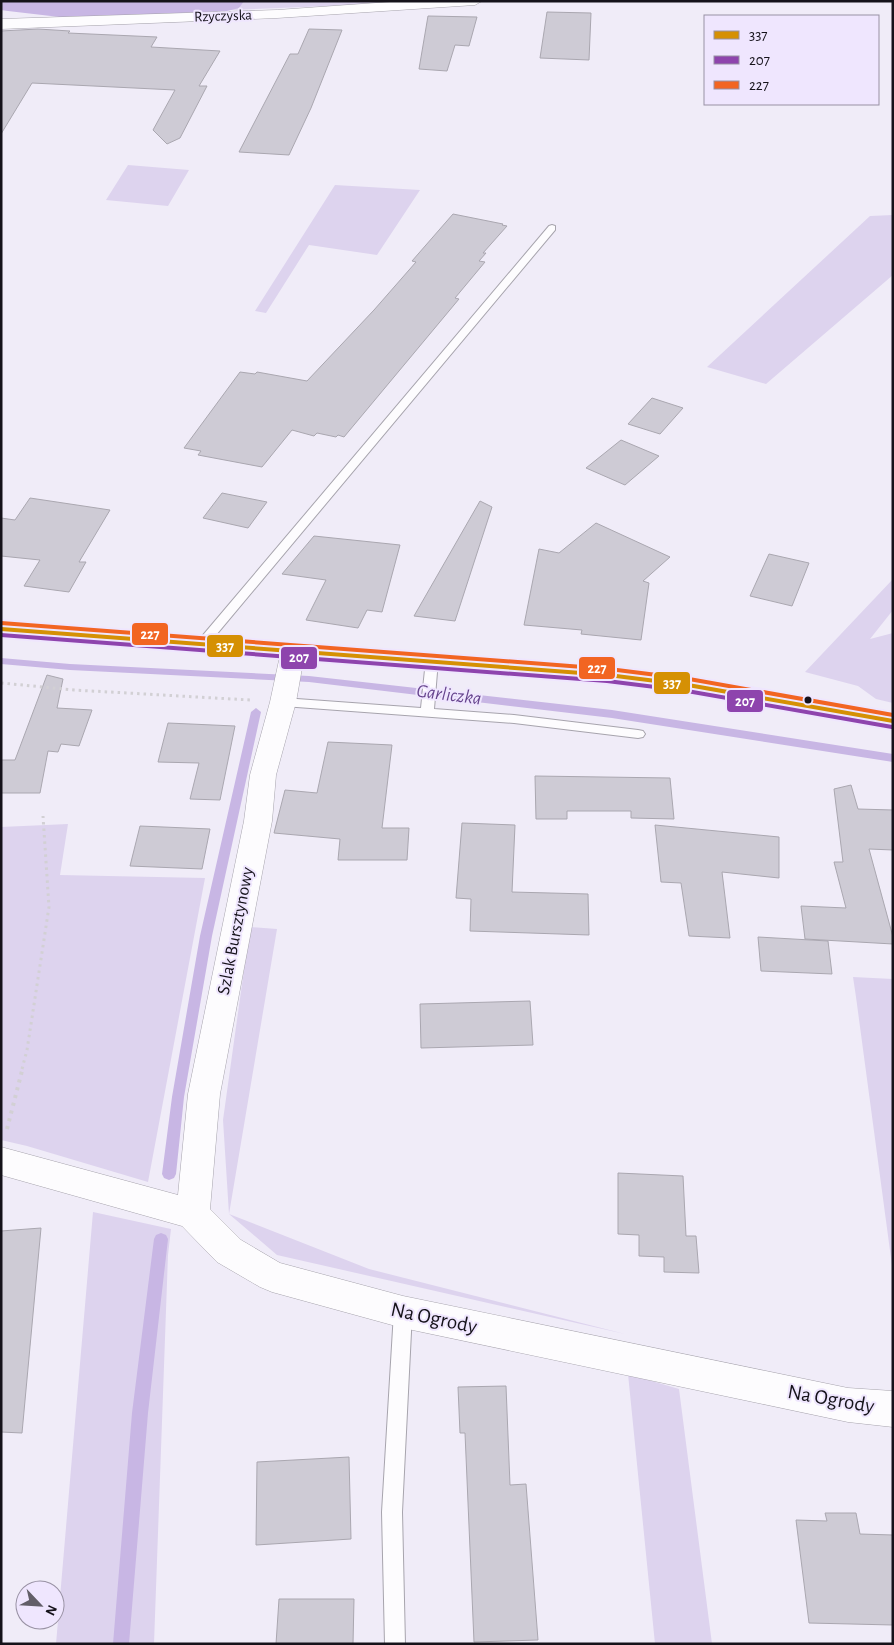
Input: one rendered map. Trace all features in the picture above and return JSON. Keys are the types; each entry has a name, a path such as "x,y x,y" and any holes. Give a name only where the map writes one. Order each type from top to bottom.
{"street":[{"name":"Rzyczyska","path":"1,24 277,14 475,1"},
{"path":"1,629 202,644 288,679 430,669 643,678 893,720"},
{"name":"Szlak Bursztynowy","path":"193,1214 204,1094 258,821 263,775 288,679"},
{"name":"Na Ogrody","path":"4,1148 193,1214 229,1250 272,1276 403,1312 848,1405 893,1409"}],"lane":[{"path":"202,644 552,228"},
{"path":"427,709 430,669"},
{"path":"288,679 427,709 638,734"},
{"path":"395,1644 392,1512 403,1312"}],"path":[{"path":"1,683 74,690 288,679"},
{"path":"4,1148 27,1050 49,907 42,816"}],"shaded area":[{"path":"1,1 451,1 107,15 88,11 1,3"},
{"path":"128,165 189,170 168,206 106,200"},
{"path":"335,185 420,190 377,255 309,245 266,313 255,311"},
{"path":"893,215 893,275 766,384 707,367 870,216"},
{"path":"893,579 893,610 870,639 893,633 893,703 876,699 858,686 805,672"},
{"path":"68,824 60,875 205,878 148,1182 1,1140 1,827"},
{"path":"250,927 277,929 229,1214 223,1120"},
{"path":"853,977 893,979 893,1273 856,997"},
{"path":"93,1212 171,1229 168,1255 154,1644 56,1644 57,1630 65,1630 65,1580 61,1580"},
{"path":"229,1214 369,1269 625,1334 277,1255"},
{"path":"628,1374 679,1389 712,1644 655,1644"}],"building":[{"path":"547,12 591,13 589,60 540,58"},
{"path":"428,16 477,17 469,46 455,45 447,71 419,69"},
{"path":"38,29 70,31 68,33 157,37 151,47 220,51 199,86 207,86 180,138 167,144 153,130 175,90 32,83 1,134 1,31"},
{"path":"309,29 342,30 311,108 289,155 239,152 290,54 298,54"},
{"path":"453,214 507,226 483,253 486,253 479,261 485,262 455,298 459,299 344,437 317,433 314,436 292,430 262,467 198,455 201,451 184,448 240,372 255,374 257,372 307,381 416,262 412,261"},
{"path":"652,398 683,408 660,434 628,424"},
{"path":"621,440 659,456 625,485 586,468"},
{"path":"222,493 267,502 248,528 203,518"},
{"path":"30,498 110,510 79,562 86,562 69,592 24,586 40,560 1,556 1,518 15,520"},
{"path":"480,501 492,507 455,621 414,616"},
{"path":"596,523 670,557 643,581 649,583 641,640 581,634 582,630 524,625 539,549 559,553"},
{"path":"314,536 400,545 382,612 367,610 358,628 306,620 326,580 282,574"},
{"path":"769,554 809,563 792,606 750,596"},
{"path":"47,675 63,679 57,708 92,710 79,746 61,744 58,752 48,751 40,793 1,793 1,760 15,760"},
{"path":"168,723 235,726 220,800 190,799 199,763 158,762"},
{"path":"328,742 392,745 382,828 409,828 407,860 338,860 340,839 274,833 285,790 317,793"},
{"path":"535,776 670,778 674,819 631,818 631,811 567,811 567,819 536,819"},
{"path":"851,785 858,809 893,810 893,850 869,849 893,937 893,944 805,939 801,906 846,908 834,862 843,862 834,789"},
{"path":"462,823 515,825 512,892 588,894 589,935 470,931 471,899 456,898"},
{"path":"655,825 779,837 779,878 722,872 730,938 689,936 681,883 661,882"},
{"path":"140,826 210,829 202,869 130,866"},
{"path":"758,937 828,941 832,974 761,971"},
{"path":"530,1001 533,1045 421,1048 420,1004"},
{"path":"618,1173 683,1176 686,1236 696,1236 699,1273 664,1272 664,1257 639,1256 639,1235 618,1234"},
{"path":"41,1228 22,1433 1,1432 1,1231"},
{"path":"506,1386 510,1485 526,1484 538,1640 474,1642 465,1433 460,1433 458,1387"},
{"path":"349,1457 351,1539 256,1545 257,1462"},
{"path":"825,1513 856,1513 860,1534 893,1535 893,1625 809,1623 796,1520 827,1521"},
{"path":"279,1599 354,1599 353,1644 276,1644"}],"waterway":[{"path":"8,1 68,7 227,1"},
{"name":"Garliczka","path":"1,661 70,667 309,679 612,714 893,758"},
{"path":"169,1174 178,1097 206,936 256,712"},
{"path":"121,1644 140,1413 161,1239"}],"transit line":[{"name":"227","path":"1,623 609,669 689,679 893,715"},
{"name":"337","path":"1,629 608,675 688,685 893,721"},
{"name":"207","path":"1,635 607,681 687,691 892,727"}]}
